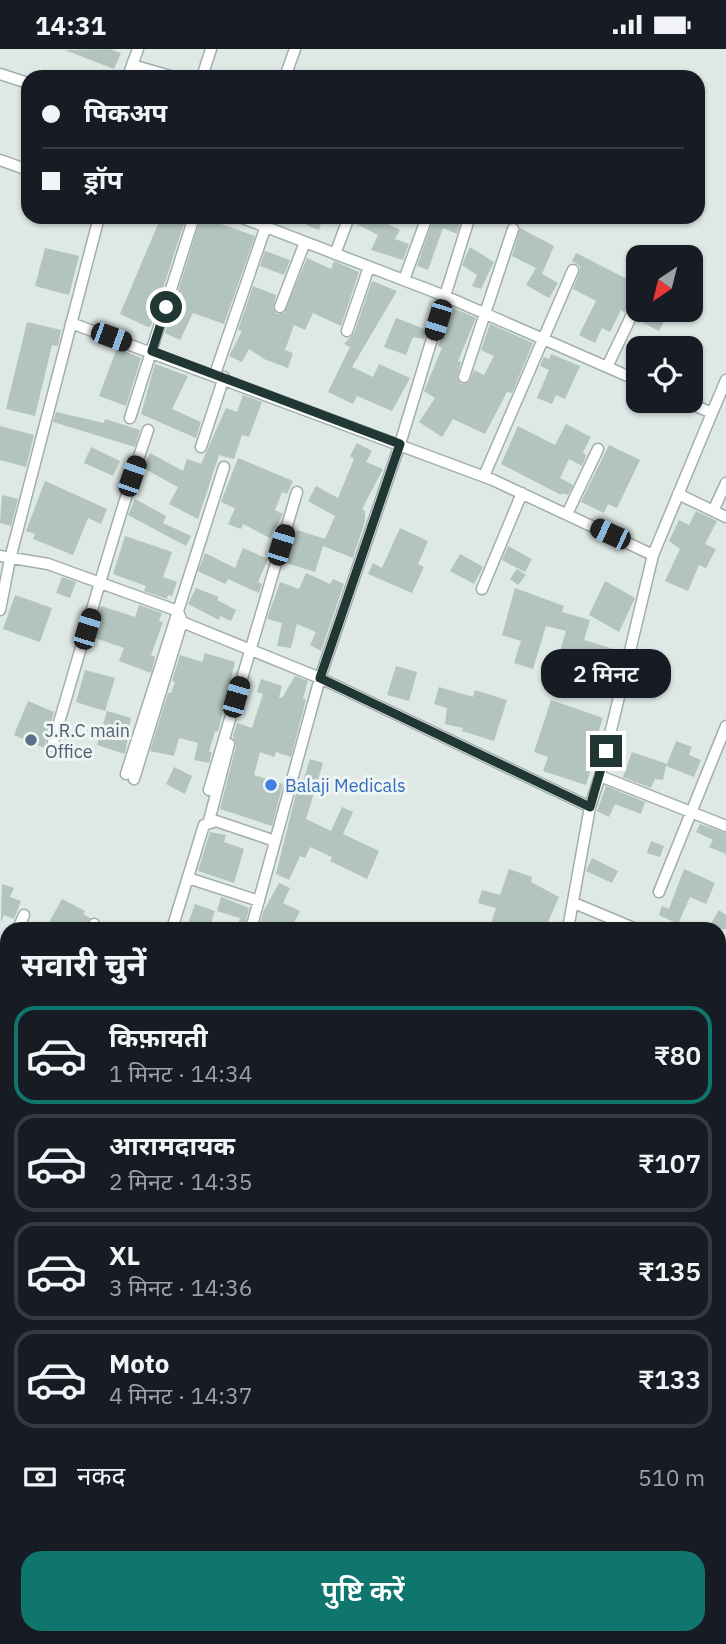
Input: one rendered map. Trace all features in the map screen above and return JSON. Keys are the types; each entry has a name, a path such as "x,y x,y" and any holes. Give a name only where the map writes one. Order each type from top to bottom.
{"street":[{"path":"130,70 138,49"},
{"path":"204,70 211,49"},
{"path":"288,70 295,49"},
{"path":"132,65 150,70"},
{"path":"0,74 21,81"},
{"path":"0,160 21,168"},
{"path":"0,610 5,557 97,224"},
{"path":"130,418 192,224"},
{"path":"201,447 266,224"},
{"path":"271,224 306,243 445,296 626,375"},
{"path":"335,254 346,224"},
{"path":"404,280 424,224"},
{"path":"253,922 320,678 400,444 467,224"},
{"path":"464,377 513,229"},
{"path":"280,307 306,243"},
{"path":"347,331 369,267"},
{"path":"484,476 573,270"},
{"path":"607,367 628,322"},
{"path":"71,323 484,476 653,555"},
{"path":"570,922 590,807 600,776 653,555 726,380"},
{"path":"703,409 712,413"},
{"path":"55,747 103,583 108,546 148,430"},
{"path":"567,514 598,449"},
{"path":"182,622 130,776 177,611 224,467"},
{"path":"713,511 726,482"},
{"path":"209,790 297,492"},
{"path":"482,589 522,493"},
{"path":"678,494 726,517"},
{"path":"5,557 48,564 177,611 182,622 251,655 320,678 590,807"},
{"path":"174,922 200,833 209,821 251,655"},
{"path":"659,892 690,811 724,737 726,726"},
{"path":"600,776 726,826"},
{"path":"209,821 275,841"},
{"path":"188,878 259,901"},
{"path":"574,903 619,922"},
{"path":"21,922 24,915"}],"building":[{"path":"110,49 121,53 114,69 65,50"},
{"path":"158,224 184,224 151,326 120,314"},
{"path":"199,224 221,224 255,236 224,324 193,313 180,340 165,333"},
{"path":"306,224 321,224 319,230"},
{"path":"357,224 388,224 400,230 395,239 409,244 403,260 371,250 378,235"},
{"path":"432,224 460,224 457,234 443,228 428,270 417,266"},
{"path":"520,228 554,246 542,274 558,283 549,298 526,285 536,268 512,256"},
{"path":"470,247 494,262 481,289 472,286 477,275 462,265"},
{"path":"45,248 79,256 69,295 35,286"},
{"path":"265,251 290,260 284,275 260,266"},
{"path":"576,253 626,278 625,313 621,310 610,332 602,328 595,343 579,335 596,301 573,289 580,266 572,261"},
{"path":"307,258 331,269 334,261 359,272 341,326 313,313 305,330 294,325 285,350 293,353 288,368 264,359 249,349 242,362 229,356 242,331 238,330 253,286 276,295 273,309 277,314 284,313"},
{"path":"372,281 397,291 352,367 373,377 379,364 410,378 392,411 357,396 353,404 328,392 350,347 344,344 354,333"},
{"path":"451,307 476,318 458,361 461,362 457,378 461,384 469,382 474,370 484,375 494,356 481,350 490,324 533,343 512,393 507,392 485,434 453,419 442,437 419,422 435,398 424,391 442,348 438,346"},
{"path":"396,318 427,330 424,339 413,337 406,355 384,347"},
{"path":"27,322 61,330 58,346 52,345 35,416 6,409"},
{"path":"642,322 664,322 659,331"},
{"path":"117,348 141,358 126,406 99,396"},
{"path":"551,354 580,366 565,399 556,395 552,404 537,398 549,370 540,366 544,357 549,359"},
{"path":"155,364 188,376 172,409 201,422 196,438 141,414"},
{"path":"243,395 262,402 249,437 242,435 234,459 219,455 198,519 169,504 178,487 143,468 150,453 183,471 187,459 201,464 226,408 237,412"},
{"path":"56,412 104,423 105,419 140,430 135,447 53,422"},
{"path":"566,424 591,437 583,452 586,456 582,466 569,459 560,478 573,485 568,495 561,495 501,464 518,426 555,445"},
{"path":"0,426 34,435 26,467 0,460"},
{"path":"357,443 372,451 366,462 383,469 362,509 365,511 365,521 353,558 323,546 315,572 286,563 297,530 325,539 335,516 308,501 316,486 338,498 354,459 350,456"},
{"path":"609,445 640,460 617,508 608,504 604,513 581,502"},
{"path":"91,447 120,461 113,476 84,463"},
{"path":"238,458 293,481 287,494 282,492 275,510 283,514 270,538 243,524 241,529 228,524 235,508 221,502"},
{"path":"45,481 107,509 101,524 88,518 73,555 33,539 35,534 26,531"},
{"path":"2,495 18,499 11,526 0,523"},
{"path":"135,499 166,516 163,523 191,536 186,546 128,515"},
{"path":"696,511 717,521 705,544 716,549 706,568 699,565 688,591 665,581 680,549 669,541 679,520 689,525"},
{"path":"400,528 428,541 418,564 424,567 412,593 368,574 373,563 382,568"},
{"path":"125,536 172,552 163,577 177,582 172,596 168,595 167,599 144,591 146,586 113,574"},
{"path":"508,546 532,559 525,572 502,560"},
{"path":"243,548 268,559 258,582 262,584 259,593 228,579 225,584 198,571 205,553 235,568"},
{"path":"460,554 483,567 474,584 450,571"},
{"path":"517,569 526,575 518,585 510,579"},
{"path":"306,573 330,584 333,579 344,584 321,651 310,645 316,632 297,624 291,648 277,646 282,623 267,619 280,582 299,589"},
{"path":"62,577 76,582 70,598 56,593"},
{"path":"605,581 635,598 619,632 589,615"},
{"path":"196,588 219,597 217,600 236,610 231,621 220,616 219,620 188,604"},
{"path":"515,588 564,606 562,612 590,620 584,640 620,651 617,667 578,660 573,678 554,672 566,631 546,626 533,669 514,663 521,641 502,635"},
{"path":"15,595 52,608 40,642 3,629"},
{"path":"139,605 162,613 159,621 163,622 151,655 155,657 151,673 119,661 124,648 92,637 101,606 135,617"},
{"path":"205,653 235,662 218,732 215,731 209,752 212,752 209,763 194,760 198,743 179,738 174,756 150,751 168,693 171,693 175,682 172,681 180,655 202,662"},
{"path":"396,666 417,672 409,701 387,695"},
{"path":"85,670 115,678 105,711 76,702"},
{"path":"295,676 308,681 303,698 306,700 291,757 276,752 274,757 260,752 254,775 283,784 272,826 220,809 236,746 233,736 237,723 252,728 263,694 257,692 261,679 282,686 279,697 282,698"},
{"path":"439,687 473,697 475,690 507,700 494,741 462,731 463,728 445,724 447,708 434,704"},
{"path":"551,700 603,718 590,757 594,758 586,785 543,771 548,757 534,752"},
{"path":"28,701 54,712 44,748 14,735"},
{"path":"107,711 131,718 125,754 97,745"},
{"path":"676,741 692,747 689,755 701,760 694,777 666,766 663,780 655,779 651,788 623,777 632,752 667,764"},
{"path":"310,759 323,763 306,819 331,831 342,807 353,812 343,834 379,851 367,879 330,861 332,857 310,847 305,858 300,856 289,880 276,874 297,789 300,790"},
{"path":"174,767 192,776 185,794 166,784"},
{"path":"606,786 645,802 641,814 615,804 609,817 597,811"},
{"path":"700,824 726,833 726,854 709,847 713,840 696,832"},
{"path":"210,832 226,835 224,842 244,849 234,883 198,871"},
{"path":"651,841 664,846 660,857 647,853"},
{"path":"592,858 618,871 612,883 586,871"},
{"path":"509,869 532,877 531,882 559,897 548,922 491,922 496,908 478,903 482,890 500,895"},
{"path":"684,869 715,883 706,904 690,897 679,922 659,915 662,906 669,909"},
{"path":"279,883 290,888 283,903 300,911 294,922 261,922 263,912"},
{"path":"2,884 14,888 10,897 21,901 14,919 4,915 1,922"},
{"path":"221,897 249,908 246,922 239,922 240,918 217,911"},
{"path":"62,899 85,911 83,914 90,918 88,922 49,922"},
{"path":"195,904 215,911 211,922 189,922"},
{"path":"719,910 726,915 726,922 712,922"}],"place":[{"name":"J.R.C main Office","path":"31,740"},
{"name":"Balaji Medicals","path":"271,785"}],"route":[{"path":"166,307 152,351 400,444 320,678 590,807 606,751"}]}
